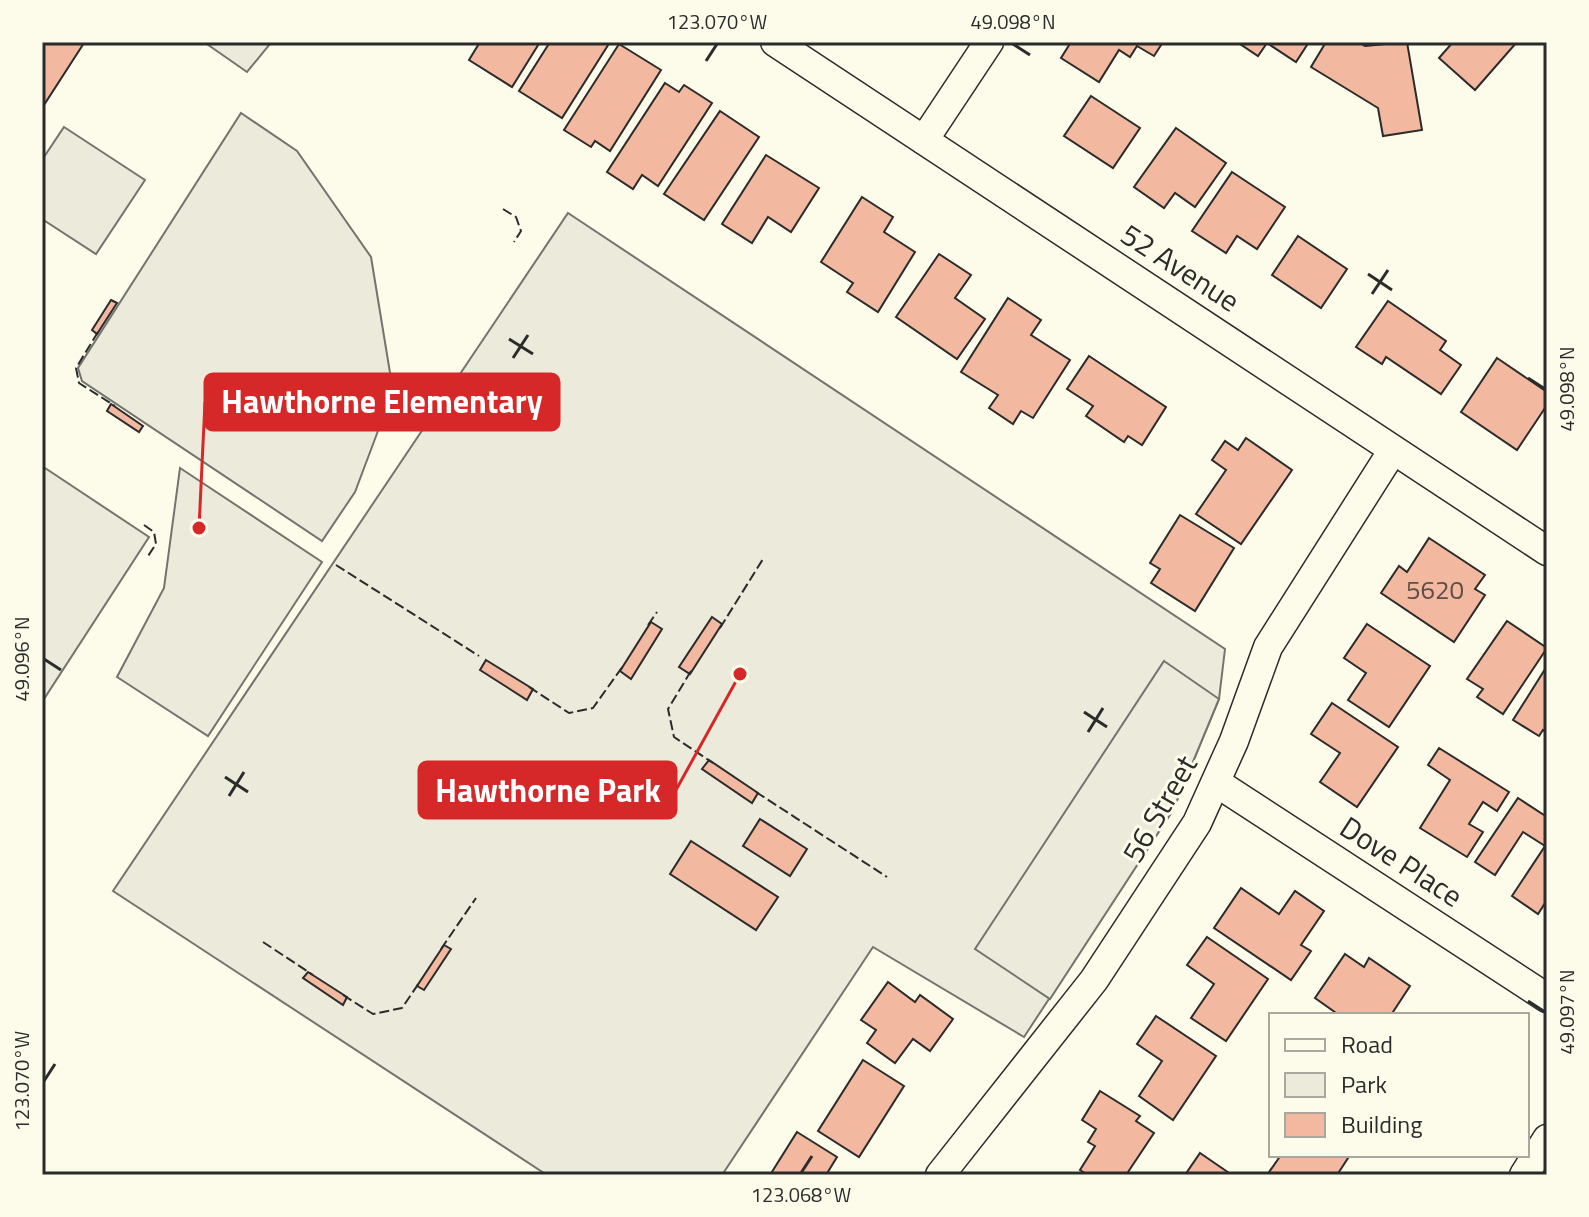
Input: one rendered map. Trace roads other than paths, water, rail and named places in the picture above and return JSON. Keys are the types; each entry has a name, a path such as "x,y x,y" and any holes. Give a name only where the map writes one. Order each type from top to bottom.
{"street":[{"name":"52 Avenue","path":"775,42 1547,551"},
{"path":"924,140 989,42"},
{"name":"56 Street","path":"940,1175 1094,980 1197,823 1217,783 1268,647 1393,450"},
{"name":"Dove Place","path":"1217,783 1547,998"},
{"path":"1524,1175 1547,1139"}],"place":[{"name":"Hawthorne Elementary","path":"199,528"},
{"name":"Hawthorne Park","path":"740,674"}]}
